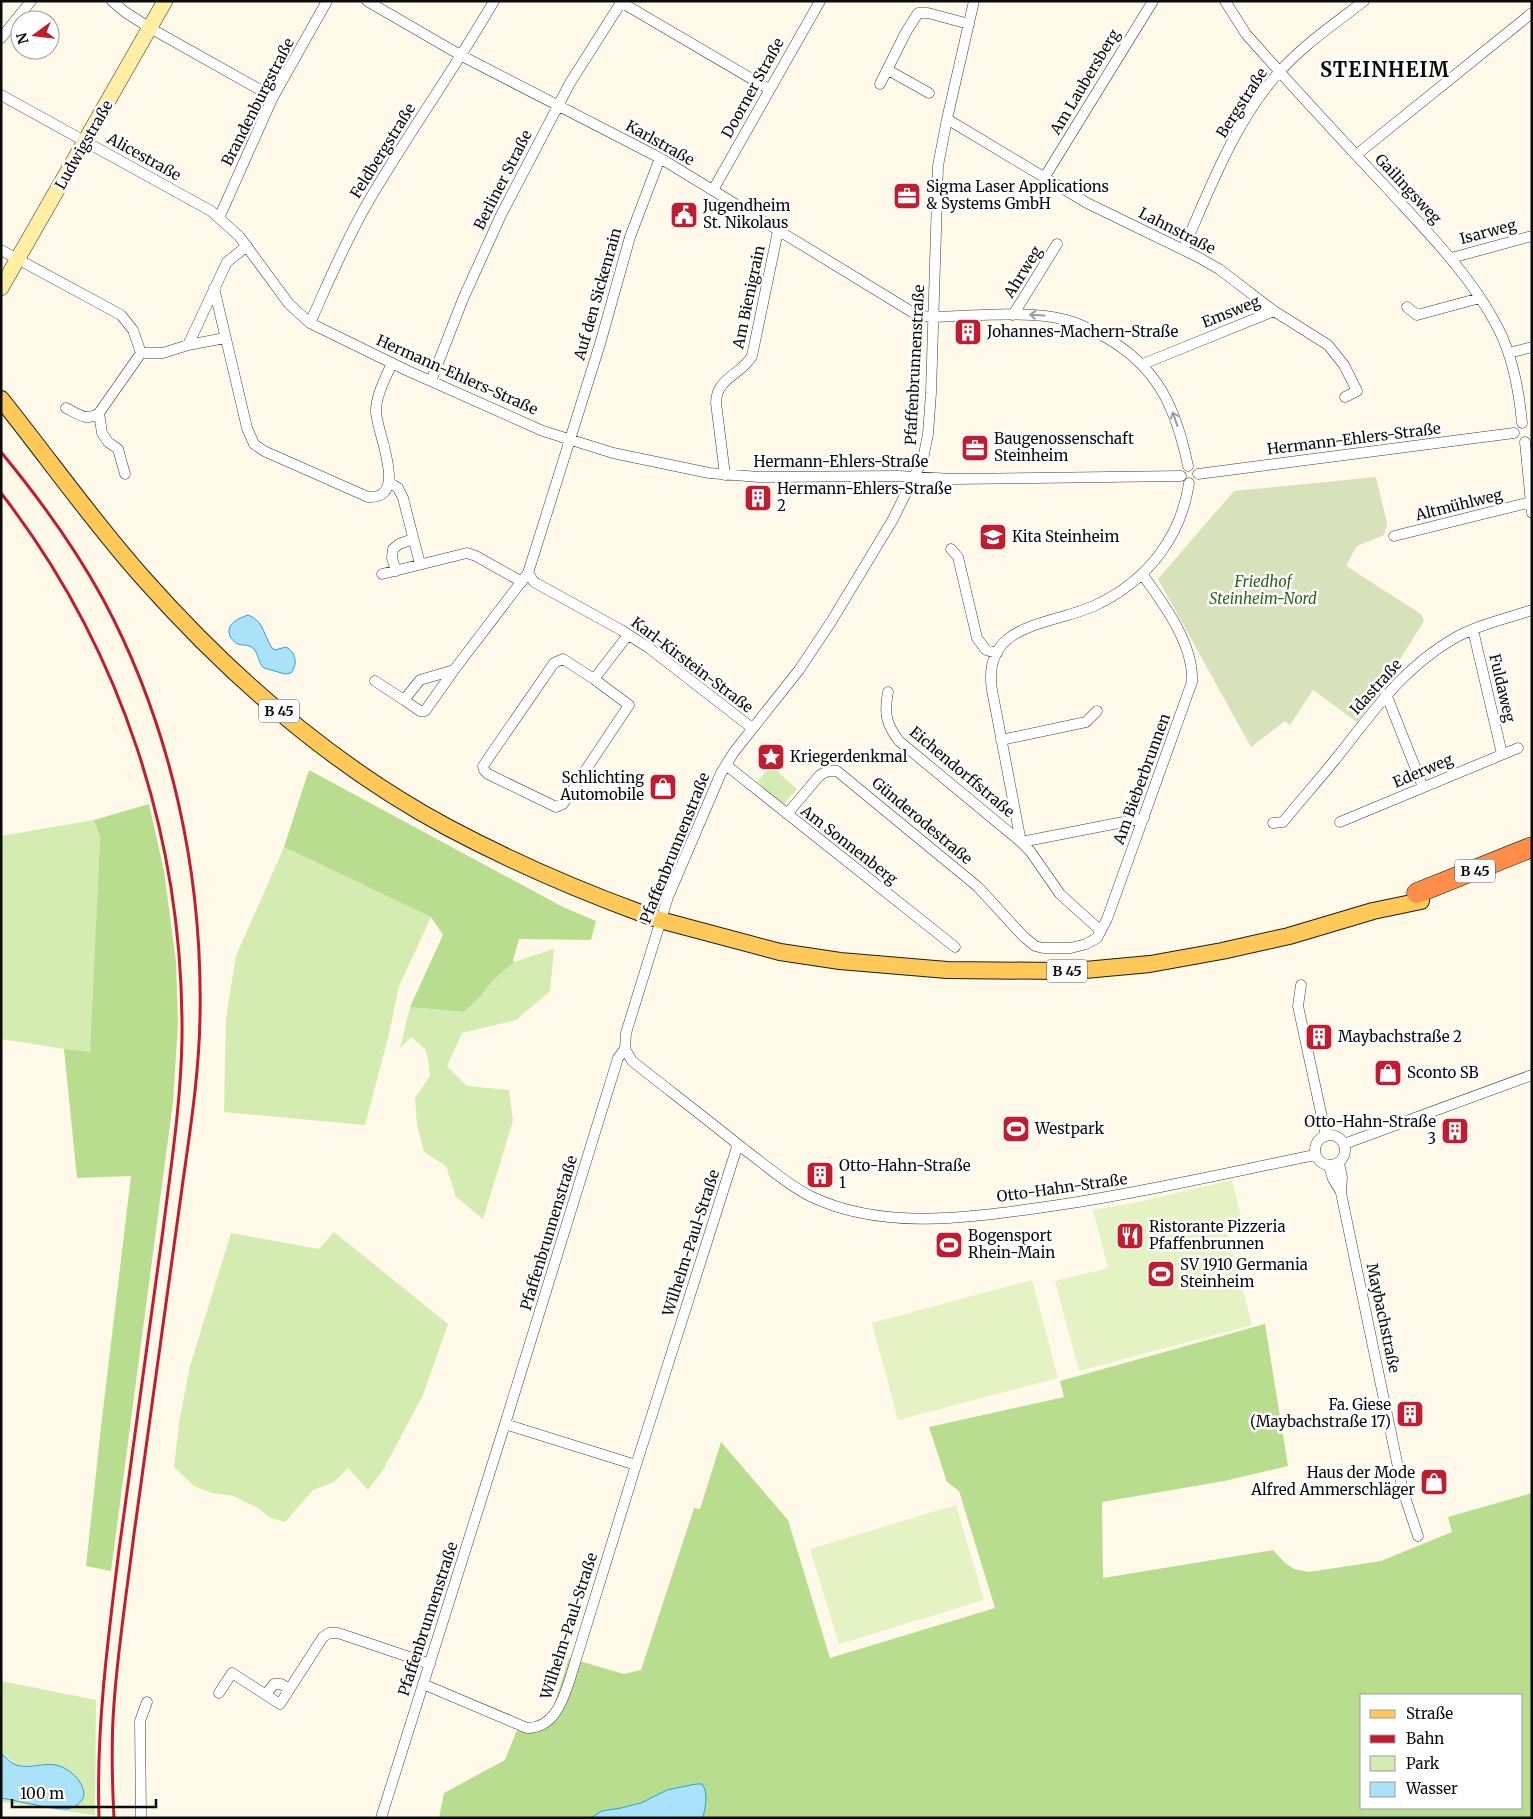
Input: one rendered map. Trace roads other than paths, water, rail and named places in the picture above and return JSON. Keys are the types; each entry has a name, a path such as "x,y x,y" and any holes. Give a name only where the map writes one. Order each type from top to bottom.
{"highway":[{"name":"B 45","path":"1419,897 1532,848"},
{"name":"B 45","path":"1419,897 1479,882 1532,862"}],"main road":[{"name":"Ludwigstraße","path":"1,288 165,1"},
{"name":"B 45","path":"1,399 90,512 166,604 230,668 303,731 394,795 446,826 510,859 660,920 780,952 814,958 928,969 1017,972 1086,970 1150,964 1257,944 1419,897"}],"street":[{"path":"1,38 32,1"},
{"path":"112,1 150,28 273,97"},
{"name":"Brandenburgstraße","path":"219,218 273,97 327,1"},
{"name":"Karlstraße","path":"367,1 462,56 660,158 909,310 922,316 934,317"},
{"name":"Feldbergstraße","path":"310,323 366,206 392,162 462,56 494,1"},
{"name":"Doorner Straße","path":"713,190 820,1"},
{"name":"Pfaffenbrunnenstraße","path":"381,1818 618,1058 625,1049 626,1033 660,920 680,868 726,765 827,629 892,521 923,459 928,434 934,317 938,166 974,1"},
{"name":"Am Laubersberg","path":"1044,178 1152,1"},
{"name":"Gailingsweg","path":"1225,1 1246,34 1451,258 1480,298 1496,324 1509,353 1527,425"},
{"name":"Bergstraße","path":"1183,250 1230,148 1255,105 1280,72 1313,40 1364,1"},
{"path":"620,2 769,89"},
{"name":"Berliner Straße","path":"431,381 451,328 489,241 570,83 620,2"},
{"path":"880,84 906,32 918,14 928,13 969,24"},
{"path":"1356,156 1532,13"},
{"path":"888,70 929,93"},
{"name":"Alicestraße","path":"1,95 193,200 219,218"},
{"name":"Lahnstraße","path":"947,119 1087,203 1218,269 1274,311 1323,340 1335,352 1357,391 1345,397"},
{"name":"Auf den Sickenrain","path":"569,440 600,344 630,237 660,158"},
{"name":"Hermann-Ehlers-Straße","path":"219,218 247,246 284,298 310,323 392,363 543,431 639,459 725,475 759,478 1181,476"},
{"name":"Am Bienigrain","path":"725,475 716,403 717,392 725,381 747,363 752,356 778,231"},
{"name":"Isarweg","path":"1451,258 1532,236"},
{"name":"Ahrweg","path":"1014,315 1057,244"},
{"path":"188,345 227,262 247,246"},
{"path":"1,250 121,315 133,330 141,353"},
{"path":"214,288 247,428 254,444 264,451 362,496 374,498 379,496 383,494 390,483 376,413 377,401 392,363"},
{"path":"1406,307 1417,315 1480,298"},
{"name":"Emsweg","path":"1143,364 1274,311"},
{"path":"934,317 1045,316 1074,322 1092,329 1119,345 1143,364 1154,379 1171,407 1181,436 1188,466"},
{"path":"141,353 163,353 188,345 225,338"},
{"path":"1509,353 1532,347"},
{"path":"66,408 85,418 93,418 99,414 141,353"},
{"path":"99,414 102,433 108,442 118,449 125,474"},
{"path":"1527,425 1517,425 1514,433 1516,438 1528,440 1531,508"},
{"name":"Hermann-Ehlers-Straße","path":"1198,474 1514,433"},
{"path":"375,682 420,711 425,711 528,573 569,440"},
{"path":"1101,931 1060,894 1030,851 1021,842 990,680 992,667 997,653 1010,636 1022,629 1090,608 1111,598 1142,574 1160,554 1173,535 1184,508 1190,483 1196,479 1198,474 1194,468 1188,466"},
{"path":"1188,466 1182,470 1181,476 1183,480 1190,483"},
{"path":"390,483 401,492 420,564"},
{"name":"Altmühlweg","path":"1394,536 1531,508"},
{"path":"396,571 392,558 393,549 399,544 414,539"},
{"path":"952,549 958,557 977,638 986,650 997,653"},
{"path":"382,574 460,554 472,554 522,582"},
{"name":"Karl-Kirstein-Straße","path":"528,573 534,582 649,648 752,728"},
{"name":"Am Bieberbrunnen","path":"1101,931 1189,693 1192,678 1188,658 1178,630 1168,610 1142,574"},
{"name":"Idastraße","path":"1273,823 1283,822 1334,762 1386,694 1407,673 1452,640 1473,630 1532,610"},
{"name":"Fuldaweg","path":"1473,630 1502,754"},
{"path":"594,679 628,635"},
{"path":"563,659 594,679 629,705 563,804 556,807 488,774 484,770 483,766 554,663 563,659"},
{"path":"404,700 420,680 454,670"},
{"name":"Eichendorffstraße","path":"888,692 886,717 899,741 1021,842"},
{"path":"1386,694 1423,787"},
{"path":"1001,740 1086,722 1097,711"},
{"name":"Ederweg","path":"1340,822 1518,748"},
{"name":"Am Sonnenberg","path":"726,765 955,947"},
{"name":"Günderodestraße","path":"787,814 820,775 828,771 837,771 978,887 1023,936 1035,946 1043,948 1081,946 1096,938 1101,931"},
{"path":"1021,842 1144,818"},
{"path":"1301,985 1298,1006 1326,1136"},
{"name":"Otto-Hahn-Straße","path":"625,1049 632,1061 789,1183 810,1196 832,1205 858,1211 906,1218 973,1215 1094,1200 1315,1155"},
{"path":"1344,1144 1532,1075"},
{"path":"1326,1136 1338,1138 1344,1144 1345,1154 1334,1164 1320,1162 1315,1155 1315,1145 1321,1138 1326,1136"},
{"name":"Wilhelm-Paul-Straße","path":"423,1684 527,1728 540,1725 554,1715 569,1682 738,1144"},
{"name":"Maybachstraße","path":"1334,1164 1342,1177 1341,1193 1404,1491 1418,1536"},
{"path":"505,1424 636,1465"},
{"path":"220,1694 232,1673 280,1704 325,1635 338,1633 430,1664"},
{"path":"266,1694 274,1684 281,1684 289,1690"},
{"path":"141,1818 140,1721 146,1702"}],"water":[{"path":"248,615 261,625 272,648 275,650 286,647 292,652 295,658 295,666 291,673 285,674 264,668 253,648 240,645 231,638 229,628 231,625"},
{"path":"1,1754 16,1765 51,1764 65,1769 75,1776 82,1785 84,1793 82,1800 73,1807 59,1809 1,1798"},
{"path":"702,1784 705,1792 706,1800 703,1818 590,1818 602,1811 641,1803 667,1790"}],"railway":[{"path":"1,452 68,541 103,599 127,648 147,698 164,749 189,855 196,909 200,1018 198,1061 118,1661 112,1732 114,1818"},
{"path":"1,493 44,553 81,616 112,682 138,750 158,820 172,892 180,964 182,1038 178,1110 107,1650 99,1751 99,1818"}],"place":[{"name":"Sigma Laser Applications & Systems GmbH","path":"907,196"},
{"name":"Jugendheim St. Nikolaus","path":"684,215"},
{"name":"Johannes-Machern-Straße","path":"968,332"},
{"name":"Baugenossenschaft Steinheim","path":"975,448"},
{"name":"Hermann-Ehlers-Straße 2","path":"758,498"},
{"name":"Kita Steinheim","path":"993,537"},
{"name":"Kriegerdenkmal","path":"771,757"},
{"name":"Schlichting Automobile","path":"663,787"},
{"name":"Maybachstraße 2","path":"1319,1037"},
{"name":"Sconto SB","path":"1388,1073"},
{"name":"Westpark","path":"1016,1129"},
{"name":"Otto-Hahn-Straße 3","path":"1455,1131"},
{"name":"Otto-Hahn-Straße 1","path":"820,1175"},
{"name":"Ristorante Pizzeria Pfaffenbrunnen","path":"1130,1236"},
{"name":"Bogensport Rhein-Main","path":"949,1245"},
{"name":"SV 1910 Germania Steinheim","path":"1161,1274"},
{"name":"Fa. Giese (Maybachstraße 17)","path":"1410,1414"},
{"name":"Haus der Mode Alfred Ammerschläger","path":"1434,1482"}],"district":[{"name":"STEINHEIM","path":"1385,70"}],"park label":[{"name":"Friedhof Steinheim-Nord","path":"1263,590"}]}
